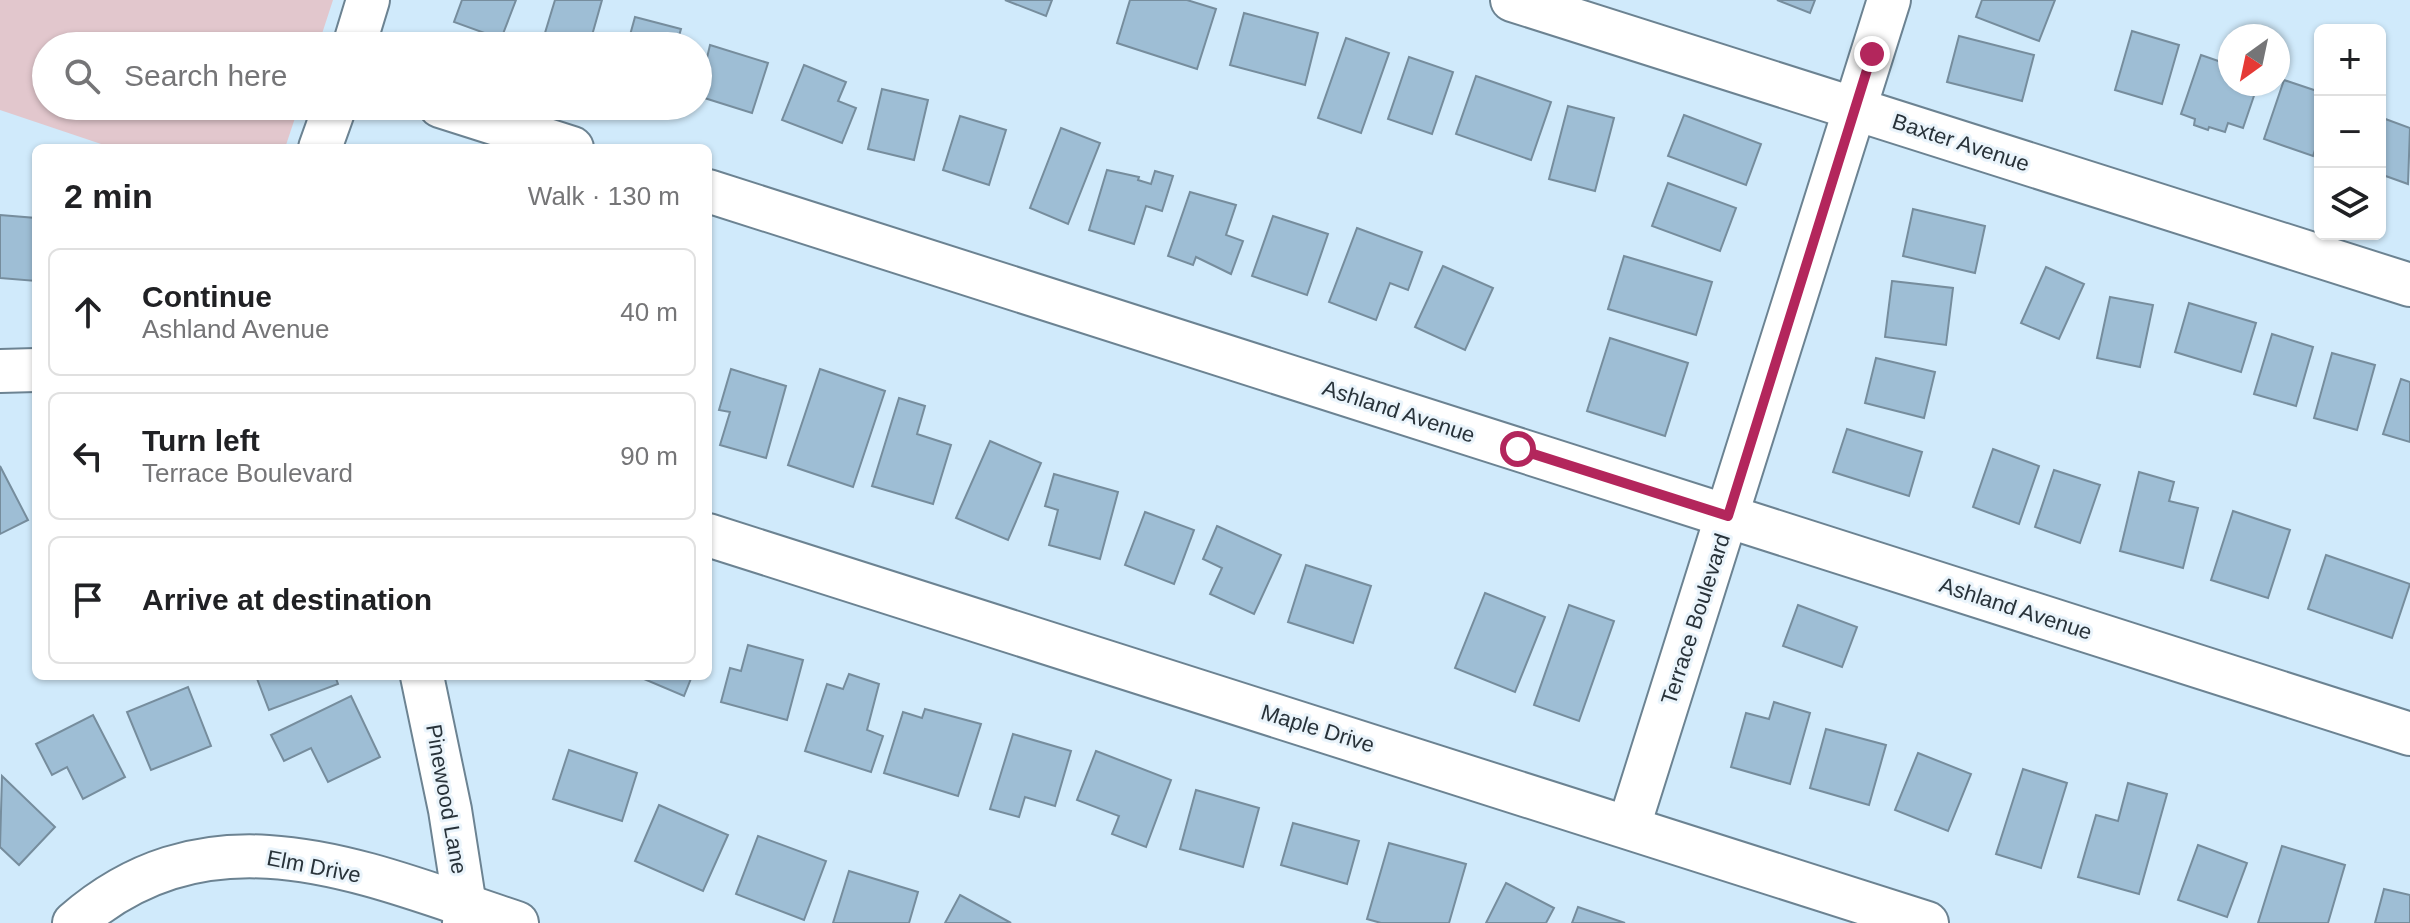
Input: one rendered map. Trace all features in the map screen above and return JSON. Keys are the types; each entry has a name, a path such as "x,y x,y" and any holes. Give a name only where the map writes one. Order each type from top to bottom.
{"street":[{"path":"358,32 368,0"},
{"name":"Baxter Avenue","path":"1512,0 2410,285"},
{"name":"Terrace Boulevard","path":"1629,826 1889,0"},
{"path":"321,144 330,120"},
{"path":"484,120 559,144"},
{"name":"Ashland Avenue","path":"712,192 2410,734"},
{"path":"0,371 32,370"},
{"name":"Maple Drive","path":"712,536 1629,826 1827,908 1927,923"},
{"name":"Pinewood Lane","path":"423,680 435,729 464,914"},
{"name":"Elm Drive","path":"74,923 98,902 148,875 185,863 228,855 271,854 343,869 464,914 517,923"}],"shaded area":[{"path":"0,0 333,0 323,32 32,32 32,120 294,120 286,144 101,144 0,110"}],"building":[{"path":"462,0 516,0 504,32 482,32 454,22"},
{"path":"555,0 602,0 593,32 545,32"},
{"path":"1005,0 1052,0 1046,16"},
{"path":"1130,0 1187,0 1216,9 1197,69 1117,43"},
{"path":"1777,0 1815,0 1810,13"},
{"path":"1982,0 2055,0 2039,41 1976,17"},
{"path":"1244,13 1318,33 1305,85 1230,65"},
{"path":"635,17 681,29 680,32 631,32"},
{"path":"2132,31 2179,45 2162,104 2115,90"},
{"path":"1959,36 2034,55 2022,101 1947,82"},
{"path":"1346,38 1389,53 1361,133 1318,118"},
{"path":"712,46 768,63 752,113 712,100"},
{"path":"2201,55 2218,61 2218,96 2254,96 2243,128 2228,123 2225,132 2209,127 2208,130 2194,125 2195,119 2181,114"},
{"path":"1409,57 1453,72 1432,134 1388,119"},
{"path":"804,65 846,82 838,101 856,108 842,143 782,120"},
{"path":"1476,76 1551,102 1531,160 1456,134"},
{"path":"2290,82 2314,90 2313,156 2264,139 2279,96 2290,96"},
{"path":"882,89 928,100 914,160 868,149"},
{"path":"1568,106 1614,118 1595,191 1549,179"},
{"path":"1684,115 1761,144 1746,185 1668,156"},
{"path":"960,116 1006,130 989,185 943,170"},
{"path":"2386,119 2410,128 2408,184 2386,176"},
{"path":"1061,128 1100,143 1068,224 1030,208"},
{"path":"1107,170 1139,177 1138,180 1151,184 1155,171 1173,176 1162,211 1146,206 1134,244 1089,230"},
{"path":"1668,183 1736,208 1720,251 1652,226"},
{"path":"1190,192 1236,205 1226,235 1243,241 1231,274 1196,257 1193,265 1168,256"},
{"path":"1913,209 1985,226 1975,273 1903,256"},
{"path":"0,215 32,218 32,281 0,278"},
{"path":"1273,216 1328,234 1307,295 1252,276"},
{"path":"1357,228 1422,252 1408,290 1390,283 1376,320 1329,302"},
{"path":"1624,256 1712,282 1696,335 1608,309"},
{"path":"1443,266 1493,288 1465,350 1415,327"},
{"path":"2046,267 2084,284 2059,339 2021,323"},
{"path":"1892,281 1953,288 1946,345 1885,337"},
{"path":"2110,297 2153,305 2140,367 2097,358"},
{"path":"2189,303 2256,323 2241,372 2175,352"},
{"path":"2272,334 2313,347 2296,406 2254,394"},
{"path":"1610,338 1688,363 1665,436 1587,411"},
{"path":"2332,353 2375,365 2357,430 2314,418"},
{"path":"1876,358 1935,372 1924,418 1865,403"},
{"path":"731,369 786,386 766,458 720,445 730,412 719,410"},
{"path":"820,369 885,391 853,487 788,465"},
{"path":"2401,379 2410,382 2410,442 2383,434"},
{"path":"899,398 925,406 917,434 951,445 933,504 872,486"},
{"path":"1847,429 1922,452 1909,496 1833,472"},
{"path":"990,441 1041,463 1008,540 956,518"},
{"path":"1993,449 2039,466 2019,524 1973,507"},
{"path":"0,466 28,520 0,534"},
{"path":"2054,470 2100,485 2080,543 2035,527"},
{"path":"2139,472 2174,482 2169,501 2198,508 2183,568 2120,551"},
{"path":"1054,474 1118,492 1100,559 1049,545 1058,510 1045,506"},
{"path":"2233,511 2290,530 2268,598 2211,580"},
{"path":"1145,512 1194,530 1174,584 1125,565"},
{"path":"1217,526 1281,555 1254,614 1210,594 1222,568 1203,559"},
{"path":"2326,555 2410,584 2392,638 2308,609"},
{"path":"1306,565 1371,586 1353,643 1288,622"},
{"path":"1485,593 1545,617 1515,692 1455,668"},
{"path":"1569,605 1614,621 1579,721 1534,705"},
{"path":"1798,605 1857,627 1842,667 1783,646"},
{"path":"748,645 803,660 787,720 721,702 730,668 741,671"},
{"path":"849,674 879,684 867,730 883,736 871,772 805,751 827,684 843,689"},
{"path":"258,680 336,680 338,684 269,710"},
{"path":"646,680 690,680 684,696"},
{"path":"188,687 211,746 151,770 127,712"},
{"path":"351,696 380,757 328,782 311,748 284,761 271,735"},
{"path":"1774,702 1810,713 1790,784 1731,767 1746,713 1769,719"},
{"path":"925,709 981,724 958,796 884,773 903,712 922,718"},
{"path":"93,715 125,777 83,799 67,767 52,775 36,744"},
{"path":"1826,729 1886,745 1869,805 1810,788"},
{"path":"1013,734 1071,751 1055,806 1025,797 1019,817 990,809"},
{"path":"569,750 637,773 622,821 553,799"},
{"path":"1096,751 1171,780 1146,847 1112,834 1119,816 1077,800"},
{"path":"1918,753 1971,774 1948,831 1895,810"},
{"path":"2023,769 2067,783 2041,868 1996,854"},
{"path":"2,776 55,827 19,865 0,847"},
{"path":"2128,783 2167,794 2139,894 2078,877 2096,815 2118,821"},
{"path":"1196,790 1259,808 1243,867 1180,849"},
{"path":"659,805 728,835 703,891 635,861"},
{"path":"1293,823 1359,841 1347,884 1281,865"},
{"path":"758,836 826,861 804,920 736,894"},
{"path":"1389,843 1466,864 1449,923 1381,923 1367,919"},
{"path":"2198,845 2247,863 2227,917 2178,900"},
{"path":"2282,846 2345,865 2328,923 2258,923"},
{"path":"849,871 918,892 909,923 833,923"},
{"path":"1506,883 1554,908 1546,923 1486,923"},
{"path":"2384,889 2410,895 2410,923 2375,923"},
{"path":"960,895 1011,923 945,923"},
{"path":"1578,907 1625,923 1572,923"}],"route":[{"path":"1518,449 1728,516 1872,54"}]}
